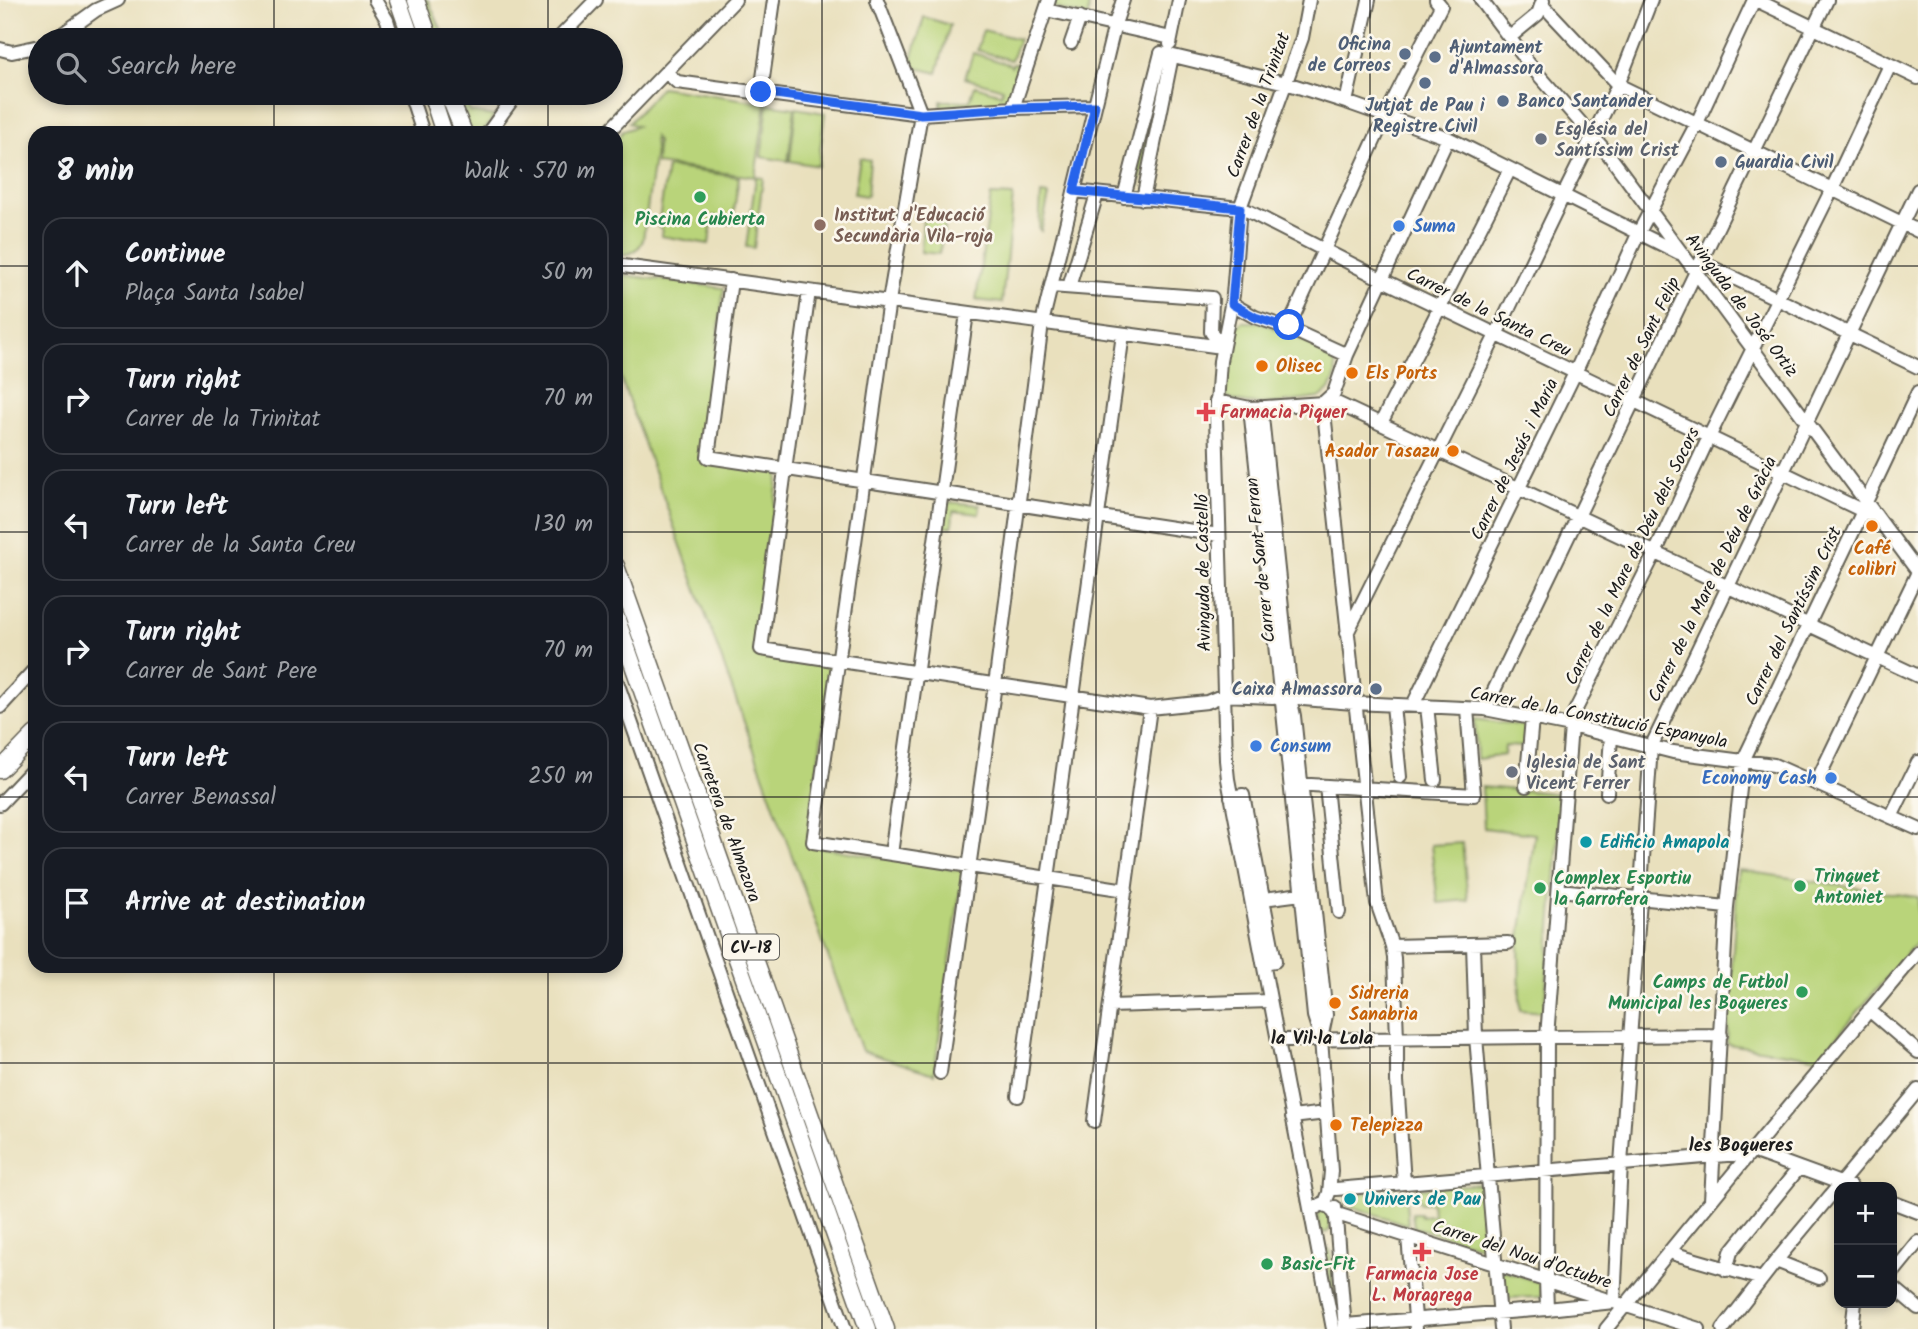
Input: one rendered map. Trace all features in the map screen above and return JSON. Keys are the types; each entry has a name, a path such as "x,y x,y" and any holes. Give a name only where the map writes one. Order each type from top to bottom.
{"main road":[{"path":"398,0 408,28"},
{"path":"416,0 426,28"},
{"path":"435,105 442,126"},
{"path":"453,105 461,126"},
{"name":"Carretera de Almazora","path":"623,586 886,1329"},
{"name":"Carretera de Almazora","path":"623,637 868,1329"},
{"path":"0,771 28,741"}],"street":[{"path":"71,28 96,10 118,0"},
{"path":"375,0 389,28"},
{"path":"569,28 596,0"},
{"path":"614,126 735,0"},
{"path":"761,92 774,0"},
{"path":"877,0 921,114 888,305 813,842 1126,890"},
{"path":"940,1073 1043,326 1123,0"},
{"path":"1124,197 1167,55 1179,0"},
{"name":"Carrer de la Trinitat","path":"1230,310 1240,208 1302,38 1309,0"},
{"path":"1346,102 1369,0"},
{"name":"Avinguda de José Ortiz","path":"1481,0 1530,65 1592,136 1682,254 1699,267 1753,349 1868,509 1918,572"},
{"path":"1347,633 1618,85 1651,0"},
{"path":"1755,0 1918,78"},
{"name":"Carrer de Jesús i Maria","path":"1413,705 1575,373 1639,232 1697,123 1755,0"},
{"name":"Carrer de Sant Felip","path":"1485,709 1827,0"},
{"path":"1509,35 1538,14 1543,1 1618,85 1918,231"},
{"path":"1013,108 1046,3 1080,17 1171,38"},
{"path":"1288,328 1439,3"},
{"path":"1071,43 1080,17"},
{"path":"0,49 12,52 28,49"},
{"path":"1167,55 1286,83 1448,138 1682,254"},
{"path":"1143,200 1167,55"},
{"name":"Carrer de la Mare de Déu dels Socors","path":"1547,1310 1547,1037 1574,713 1655,553 1890,65"},
{"path":"667,73 677,82 921,114 1095,106"},
{"path":"414,105 421,126"},
{"path":"493,126 508,105"},
{"path":"1325,401 1334,393 1347,355 1448,138"},
{"path":"1381,423 1510,169"},
{"name":"Carrer de la Mare de Déu de Gràcia","path":"1624,1305 1621,1164 1651,747 1918,190"},
{"name":"Carrer de la Santa Creu","path":"1074,191 1240,208 1575,373 1783,472 1868,509"},
{"path":"1051,286 1069,287 1097,194"},
{"path":"623,266 1222,350"},
{"path":"1699,267 1777,300 1918,367"},
{"path":"623,272 730,283"},
{"path":"730,283 708,457 1219,535"},
{"name":"Avinguda de Castelló","path":"1069,287 1212,298 1211,332 1222,350"},
{"path":"785,469 808,294"},
{"path":"1230,310 1288,328 1347,355"},
{"name":"Avinguda de Castelló","path":"1230,310 1216,401 1226,760 1231,797 1243,795 1257,900 1275,961 1263,963 1314,1233"},
{"path":"891,854 966,316"},
{"path":"1018,1096 1122,337"},
{"name":"Carrer del Santíssim Crist","path":"1711,1200 1727,907 1743,761 1868,509 1918,392"},
{"path":"1216,401 1255,407 1325,401 1381,423 1918,676"},
{"path":"1325,401 1354,703 1377,903 1394,958 1397,1081 1404,1183"},
{"name":"Carrer de Sant Ferran","path":"1255,407 1279,682 1287,698 1305,875 1326,1015 1321,1039"},
{"name":"Carrer de la Constitució Espanyola","path":"785,469 761,649 1150,708 1207,702 1224,695 1485,709 1571,726 1673,752 1774,765 1918,828"},
{"path":"1816,783 1918,572"},
{"path":"0,707 28,677"},
{"path":"623,699 845,1329"},
{"path":"1393,705 1400,778"},
{"path":"1427,706 1435,780"},
{"path":"1094,1121 1150,708"},
{"path":"1295,784 1474,795 1467,709"},
{"path":"1526,786 1532,718"},
{"path":"1607,793 1611,737"},
{"path":"1891,817 1918,762"},
{"path":"0,804 28,774"},
{"path":"1326,786 1339,912"},
{"path":"1305,875 1334,876"},
{"name":"Carrer de Sant Ferran","path":"1305,875 1301,894 1314,1017 1321,1039 1331,1171 1329,1209"},
{"path":"1559,890 1727,907"},
{"path":"1257,900 1301,894"},
{"path":"1392,946 1508,943"},
{"path":"1473,944 1476,1037 1501,1329"},
{"path":"1872,1013 1918,952"},
{"path":"1613,1329 1624,1305 1675,1254 1754,1153 1872,1013 1918,964"},
{"path":"1110,1006 1270,1001"},
{"path":"1872,1013 1918,1052"},
{"path":"1278,1040 1721,1035"},
{"path":"1848,1182 1918,1090"},
{"path":"1292,1117 1326,1113"},
{"path":"1606,1329 1711,1200 1754,1153"},
{"path":"1336,1189 1754,1153 1838,1182"},
{"path":"1726,1269 1731,1252 1799,1168"},
{"name":"Carrer de Sant Ferran","path":"1329,1209 1336,1189 1331,1171"},
{"path":"1723,1329 1776,1261 1834,1198"},
{"path":"1897,1204 1918,1212"},
{"path":"1311,1216 1317,1206 1329,1209 1336,1232 1341,1328"},
{"name":"Carrer del Nou d'Octubre","path":"1329,1209 1691,1328"},
{"path":"1314,1233 1327,1240 1336,1232"},
{"path":"1314,1233 1341,1328"},
{"path":"1408,1237 1416,1324"},
{"path":"1897,1267 1918,1242"},
{"path":"1675,1254 1762,1279"},
{"path":"1776,1261 1819,1278"},
{"path":"1897,1290 1918,1308"},
{"path":"1341,1328 1416,1324 1499,1313 1624,1305"},
{"path":"1852,1329 1854,1308"}],"green space":[{"path":"424,0 428,0 441,28 434,28"},
{"path":"1053,0 1089,1 1088,17 1054,8"},
{"path":"924,17 950,25 937,73 910,66"},
{"path":"983,30 1019,39 1011,60 977,50"},
{"path":"973,53 1011,65 1011,68 1013,63 1021,65 1008,104 941,107 941,101 970,101 975,86 1001,94 1003,89 965,78"},
{"path":"1163,59 1166,61 1139,185 1134,188 1132,187"},
{"path":"661,87 766,103 755,177 656,164 657,141 654,137 655,150 643,240 638,248 623,255 623,131 637,126 629,123"},
{"path":"768,104 795,108 788,161 761,157"},
{"path":"461,105 468,105 470,112 494,116 488,126 469,126"},
{"path":"796,108 825,113 818,166 790,161"},
{"path":"860,158 870,160 867,196 854,194"},
{"name":"Piscina Cubierta","path":"667,167 739,177 732,224 715,222 716,216 713,216 709,244 661,236 662,229 658,227"},
{"path":"756,177 763,178 754,248 746,247"},
{"path":"1041,194 1049,195 1041,231 1039,229"},
{"path":"991,195 1013,196 1002,303 976,300"},
{"path":"923,218 946,220 939,254 921,252"},
{"path":"623,275 724,288 702,460 779,472 754,655 831,667 807,845 963,871 934,1074 862,1051 623,385"},
{"path":"1243,322 1260,322 1330,352 1336,372 1330,389 1319,398 1283,403 1253,404 1230,398 1224,392 1222,376 1231,334"},
{"path":"948,502 980,505 979,514 953,511 952,527 944,527"},
{"path":"1475,719 1526,726 1525,747 1505,746 1504,755 1477,759"},
{"name":"Complex Esportiu la Garrofera","path":"1482,787 1562,794 1544,1012 1520,1010 1519,943 1535,834 1484,828"},
{"path":"1462,843 1468,900 1438,903 1431,845"},
{"name":"Camps de Futbol Municipal les Boqueres","path":"1738,870 1918,897 1918,940 1819,1058 1727,1044"},
{"path":"1481,1184 1486,1248 1414,1227 1412,1213 1420,1213 1421,1216 1433,1215 1432,1203 1420,1203 1419,1199 1411,1200 1410,1189"},
{"path":"1405,1190 1408,1225 1347,1205 1346,1194"},
{"path":"1326,1211 1329,1215 1330,1229 1326,1233 1320,1231 1317,1214"},
{"path":"1326,1249 1331,1252 1335,1301 1324,1251"},
{"path":"1500,1269 1541,1283 1542,1297 1502,1298"}],"place":[{"name":"Oficina de Correos","path":"1405,54"},
{"name":"Ajuntament d'Almassora","path":"1435,57"},
{"name":"Jutjat de Pau i Registre Civil","path":"1425,83"},
{"name":"Banco Santander","path":"1503,101"},
{"name":"Església del Santíssim Crist","path":"1541,139"},
{"name":"Guardia Civil","path":"1721,162"},
{"name":"Piscina Cubierta","path":"700,197"},
{"name":"Institut d'Educació Secundària Vila-roja","path":"820,225"},
{"name":"Suma","path":"1399,226"},
{"name":"Olisec","path":"1262,366"},
{"name":"Els Ports","path":"1352,373"},
{"name":"Farmacia Piquer","path":"1206,412"},
{"name":"Asador Tasazu","path":"1453,451"},
{"name":"Café colibri","path":"1872,526"},
{"name":"Caixa Almassora","path":"1376,689"},
{"name":"Consum","path":"1256,746"},
{"name":"Iglesia de Sant Vicent Ferrer","path":"1512,772"},
{"name":"Economy Cash","path":"1831,778"},
{"name":"Edificio Amapola","path":"1586,842"},
{"name":"Trinquet Antoniet","path":"1800,886"},
{"name":"Complex Esportiu la Garrofera","path":"1540,888"},
{"name":"Camps de Futbol Municipal les Boqueres","path":"1802,992"},
{"name":"Sidreria Sanabria","path":"1335,1003"},
{"name":"Telepizza","path":"1336,1125"},
{"name":"Univers de Pau","path":"1350,1199"},
{"name":"Farmacia Jose L. Moragrega","path":"1422,1252"},
{"name":"Basic-Fit","path":"1267,1264"}],"district":[{"name":"la Vil·la Lola","path":"1322,1037"},
{"name":"les Boqueres","path":"1741,1144"}],"route":[{"path":"761,92 921,114 1095,106 1074,191 1240,208 1232,304 1255,317 1288,328 1289,325"}]}
